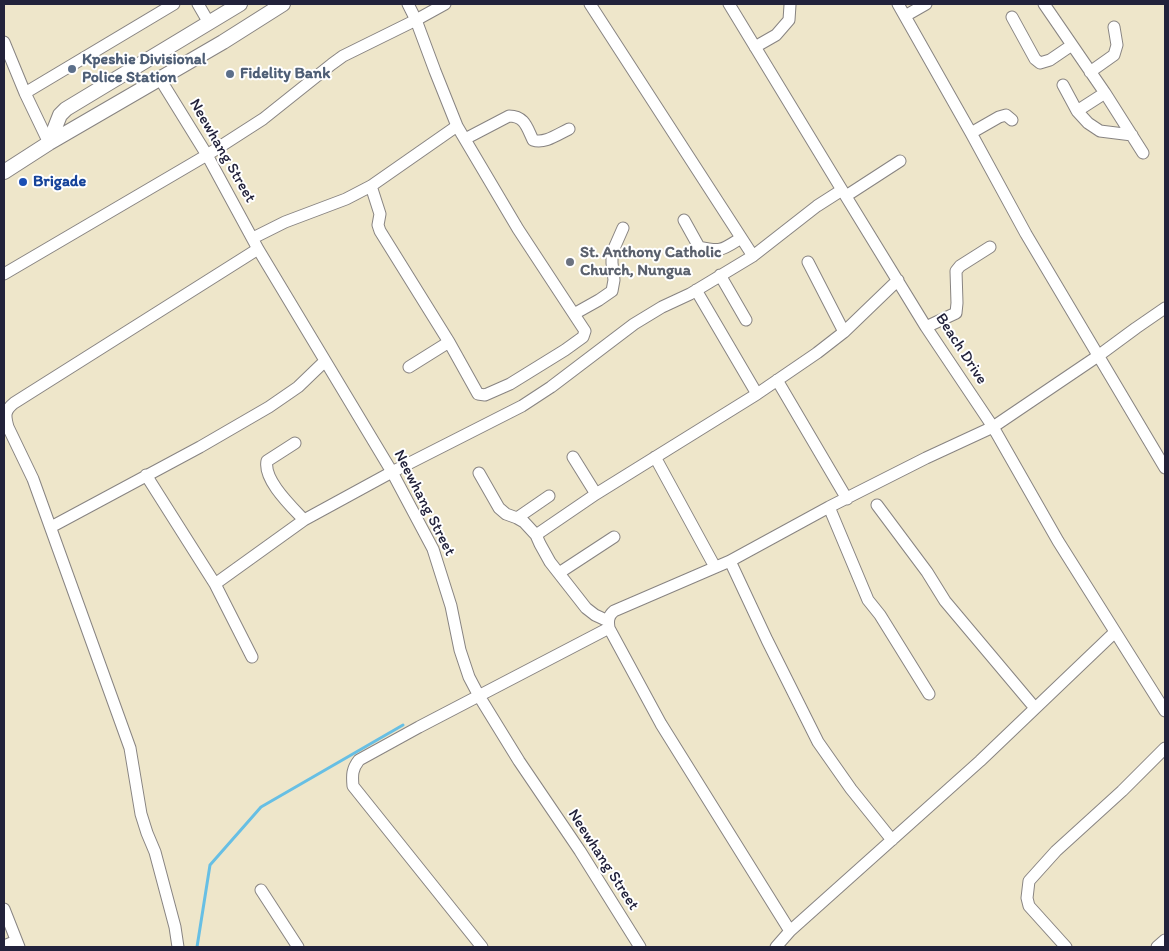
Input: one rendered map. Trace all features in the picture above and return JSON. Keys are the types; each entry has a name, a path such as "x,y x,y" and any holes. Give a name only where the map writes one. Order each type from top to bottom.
{"main road":[{"path":"49,142 60,115 66,109 240,4"},
{"path":"4,172 49,142 223,42 283,4"}],"street":[{"path":"24,93 174,4"},
{"path":"198,4 209,24"},
{"path":"371,186 380,214 378,226 380,231 449,342 478,394 485,394 510,384 583,337 585,331 518,229 457,126 408,4"},
{"path":"4,274 207,155 263,119 343,56 445,4"},
{"path":"590,4 753,256"},
{"name":"Beach Drive","path":"729,4 926,327 993,428 1058,541 1165,711"},
{"path":"898,4 1026,234 1165,468"},
{"path":"905,16 926,4"},
{"path":"1044,4 1105,93 1143,153"},
{"path":"755,47 776,35 789,20 790,5"},
{"path":"1012,17 1035,59 1040,63 1050,60 1072,45"},
{"path":"1090,72 1114,55 1117,45 1114,27"},
{"path":"4,42 24,93 49,142"},
{"name":"Neewhang Street","path":"160,79 207,155 258,249 392,472 433,549 452,606 460,650 469,677 479,696 640,947"},
{"path":"1063,86 1077,111 1088,123 1100,131 1132,136"},
{"path":"1077,111 1105,93"},
{"path":"971,133 999,117 1006,115 1012,120"},
{"path":"465,139 509,116 522,119 533,140 538,142 569,129"},
{"path":"253,238 285,222 346,199 371,186 457,126"},
{"path":"215,584 304,520 392,472 522,406 551,387 634,324 753,256 817,206 900,161"},
{"path":"684,220 699,247 714,250 724,249 741,238"},
{"path":"574,314 612,291 614,280 612,253 623,228"},
{"path":"926,327 956,313 956,271 960,266 990,248"},
{"path":"178,947 175,928 155,852 142,814 130,748 33,479 6,419 8,408 14,403 258,249"},
{"path":"808,262 844,332"},
{"path":"720,275 746,320"},
{"path":"536,535 596,494 757,394 818,353 844,332 898,280"},
{"path":"696,290 757,394"},
{"path":"482,947 354,786 352,776 354,766 359,760 608,624 610,614 614,611 730,560 926,458 993,428 1165,308"},
{"path":"409,367 449,342"},
{"path":"51,527 269,408 298,386 325,361"},
{"path":"777,380 847,499"},
{"path":"295,443 267,462 266,467 267,473 282,497 304,520"},
{"path":"573,457 596,494"},
{"path":"655,457 715,567"},
{"path":"479,473 499,508 506,514 524,522 536,535 550,562 586,608 608,624 662,724 790,931"},
{"path":"146,475 215,584 252,657"},
{"path":"517,518 549,496"},
{"path":"877,505 946,601 1035,708"},
{"path":"829,507 868,600 929,694"},
{"path":"559,573 614,537"},
{"path":"730,560 766,640 818,742 851,789 892,840"},
{"path":"776,947 790,931 980,761 1115,632"},
{"path":"1066,947 1029,906 1027,898 1029,881 1056,851 1122,791 1165,748"},
{"path":"261,890 298,947"},
{"path":"4,909 17,944 4,946"},
{"path":"1157,947 1165,940"}],"waterway":[{"path":"197,947 210,865 261,807 403,725"}],"place":[{"name":"Kpeshie Divisional Police Station","path":"72,69"},
{"name":"Fidelity Bank","path":"230,74"},
{"name":"Brigade","path":"23,182"},
{"name":"St. Anthony Catholic Church, Nungua","path":"570,262"}]}
